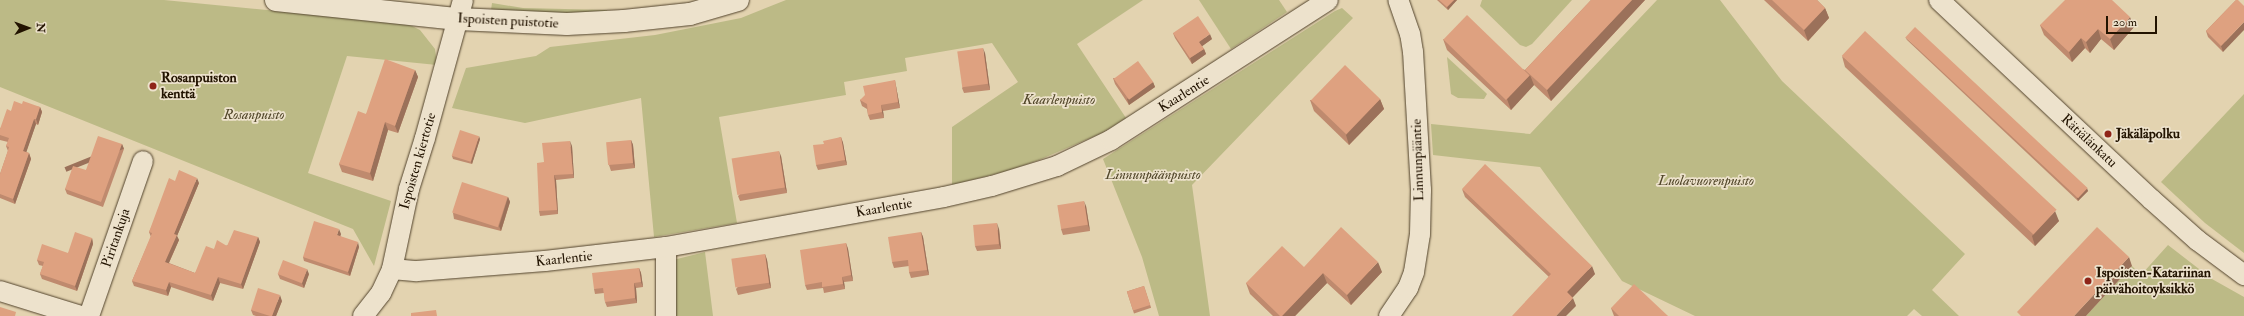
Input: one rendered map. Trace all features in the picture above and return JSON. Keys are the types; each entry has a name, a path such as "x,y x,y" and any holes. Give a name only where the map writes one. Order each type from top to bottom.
{"main road":[{"name":"Ispoisten puistotie","path":"276,0 460,10 567,24 624,21 690,14 738,0"}],"street":[{"name":"Kaarlentie","path":"392,268 417,271 545,262 666,247 944,197 992,186 1057,166 1111,140 1328,0"},
{"name":"Linnunpääntie","path":"1389,316 1408,288 1414,272 1420,234 1421,190 1413,52 1410,34 1398,0"},
{"name":"Rätiälänkatu","path":"1939,0 2151,199 2197,240 2244,275"},
{"name":"Ispoisten kiertotie","path":"363,316 381,293 392,268 409,188 460,10"},
{"name":"Piritankuja","path":"89,316 142,161"},
{"path":"666,247 666,316"},
{"path":"0,291 81,316"}],"green space":[{"name":"Rosanpuisto","path":"0,0 164,0 401,23 420,30 435,49 437,65 347,56 308,173 391,201 374,266 353,229 0,87"},
{"name":"Kaarlenpuisto","path":"786,0 1143,0 1077,44 1126,118 1102,133 1039,160 1007,171 952,185 952,127 1018,82 992,43 905,58 907,71 844,82 846,95 719,117 737,223 654,237 641,98 525,123 452,108 466,68 536,56 550,47 655,35 741,18"},
{"path":"1199,0 1279,0 1287,12 1231,49"},
{"path":"1482,0 1572,0 1532,44 1526,47 1520,45 1480,6"},
{"name":"Luolavuorenpuisto","path":"1657,0 1720,0 1782,81 1965,254 1932,290 1959,316 1922,316 1914,309 1907,316 1695,316 1622,281 1540,167 1433,155 1431,124 1530,134"},
{"path":"492,3 523,8 607,10 607,12 556,14 491,10"},
{"name":"Linnunpäänpuisto","path":"1342,8 1353,18 1192,185 1210,316 1159,316 1142,257 1103,159 1335,11"},
{"path":"1447,57 1487,94 1484,99 1458,98 1451,94"},
{"path":"2244,94 2244,253 2205,223 2161,182"},
{"path":"2168,245 2212,279 2244,297 2244,316 2086,316 2132,266 2141,275"},
{"path":"705,252 713,316 674,316 673,260"}],"building":[{"path":"1439,0 1454,0 1447,7"},
{"path":"1591,0 1632,0 1547,90 1525,70"},
{"path":"1772,0 1817,0 1825,8 1804,30"},
{"path":"2065,0 2112,0 2130,17 2110,39 2098,29 2086,42 2081,38 2069,52 2040,25"},
{"path":"2236,0 2244,6 2244,22 2221,46 2206,31"},
{"path":"1467,15 1530,75 1506,100 1443,39"},
{"path":"1198,16 1210,34 1199,42 1204,49 1190,58 1173,33"},
{"path":"1915,27 2088,188 2078,198 1905,37"},
{"path":"1865,31 2057,210 2033,235 1842,56"},
{"path":"983,48 988,84 962,87 957,52"},
{"path":"385,59 415,70 395,126 385,122 370,173 339,164 358,111 366,114"},
{"path":"1138,61 1153,82 1129,100 1114,79"},
{"path":"1345,65 1380,99 1346,134 1311,100"},
{"path":"895,80 898,102 881,105 882,112 868,115 867,104 860,100 865,95 863,86"},
{"path":"14,101 22,104 23,101 40,107 36,119 34,119 23,151 29,153 13,199 0,194 0,174 9,147 6,146 9,138 0,135 0,129 7,109 11,111"},
{"path":"460,130 479,136 471,162 452,156"},
{"path":"98,136 122,144 101,202 65,189 73,166 86,170"},
{"path":"841,137 845,160 816,165 813,145 824,144 823,141"},
{"path":"631,140 633,163 608,165 606,142"},
{"path":"570,141 573,174 554,175 557,210 539,211 537,163 544,162 542,143"},
{"path":"779,151 785,188 737,195 732,159"},
{"path":"1485,164 1592,266 1567,292 1573,298 1556,316 1512,316 1551,274 1462,189"},
{"path":"179,170 197,178 174,234 177,235 165,262 195,273 206,246 214,249 217,240 227,246 234,230 258,237 241,284 218,277 211,295 169,282 166,290 132,281 152,233 149,232 169,178 175,181"},
{"path":"462,182 508,197 498,227 452,212"},
{"path":"1084,201 1088,225 1061,229 1057,205"},
{"path":"314,221 339,229 337,235 358,242 348,272 303,257"},
{"path":"997,223 999,244 975,246 973,225"},
{"path":"1341,227 1378,262 1347,295 1323,273 1282,316 1280,316 1246,283 1282,246 1304,267"},
{"name":"Ispoisten-Katariinan päivähoitoyksikkö","path":"2097,227 2129,257 2074,316 2021,316 2017,312"},
{"path":"75,232 92,238 75,286 40,274 44,262 37,260 42,244 68,253"},
{"path":"921,232 927,270 909,272 908,260 892,262 888,237"},
{"path":"846,243 851,275 842,277 843,284 822,287 822,282 805,285 800,250"},
{"path":"765,254 769,283 735,287 731,259"},
{"path":"283,260 307,269 302,283 278,274"},
{"path":"639,268 641,282 634,283 635,298 605,302 603,288 594,289 592,273"},
{"path":"1634,284 1668,316 1619,316 1611,308"},
{"path":"1144,286 1150,305 1133,311 1127,292"},
{"path":"258,288 280,295 272,316 251,310"},
{"path":"0,307 16,312 15,316 0,316"},
{"path":"436,310 437,316 411,316 411,313"}],"place":[{"name":"Rosanpuiston kenttä","path":"153,86"},
{"name":"Jäkäläpolku","path":"2108,134"},
{"name":"Ispoisten-Katariinan päivähoitoyksikkö","path":"2088,281"}]}
